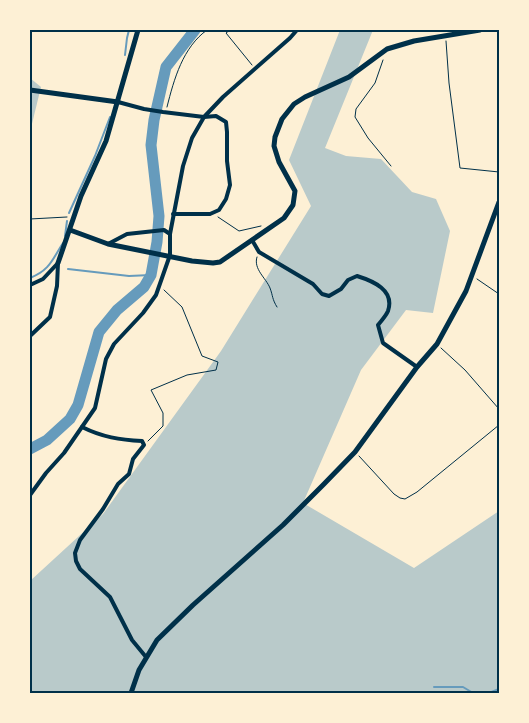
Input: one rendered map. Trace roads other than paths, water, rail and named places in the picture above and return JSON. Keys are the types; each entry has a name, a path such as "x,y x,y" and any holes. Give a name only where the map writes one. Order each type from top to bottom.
{"street":[{"path":"30,336 50,317 57,286 58,263 73,217 102,150 118,102 138,30"},
{"path":"30,496 46,473 64,453 95,408 106,359 114,344 151,304 160,286 186,155 192,138 204,117 223,97 297,30"},
{"path":"70,230 108,244 213,264 226,259 284,218 295,201 295,191 275,152 275,137 282,119 294,104 349,77 387,50 414,41 480,30"},
{"path":"30,90 118,102 164,112 204,117 216,116 226,122 230,190 222,205 214,213 173,214"},
{"path":"131,693 139,670 157,640 282,525 355,452 417,367 437,344 472,276 499,202"},
{"path":"108,244 127,234 164,230 170,234"},
{"path":"252,240 258,252 313,284 322,294 329,296 341,289 348,280 357,276 382,287 388,296 388,312 378,325 384,343 417,367"},
{"path":"30,284 43,278 58,263"},
{"path":"82,428 97,435 117,440 142,441 144,445 133,459 129,474 118,484 104,509 80,540 75,553 80,569 110,597 132,640 146,657"}],"waterway":[{"path":"125,55 129,30"},
{"path":"30,449 47,440 70,419 78,405 99,332 117,310 144,287 151,275 157,242 159,216 151,145 154,120 166,67 195,30"},
{"path":"69,213 95,156 110,117"},
{"path":"65,236 67,221"},
{"path":"30,278 46,268 63,243"},
{"path":"68,269 129,276 151,275"},
{"path":"434,687 463,687 473,693"},
{"path":"489,693 499,689"}]}
